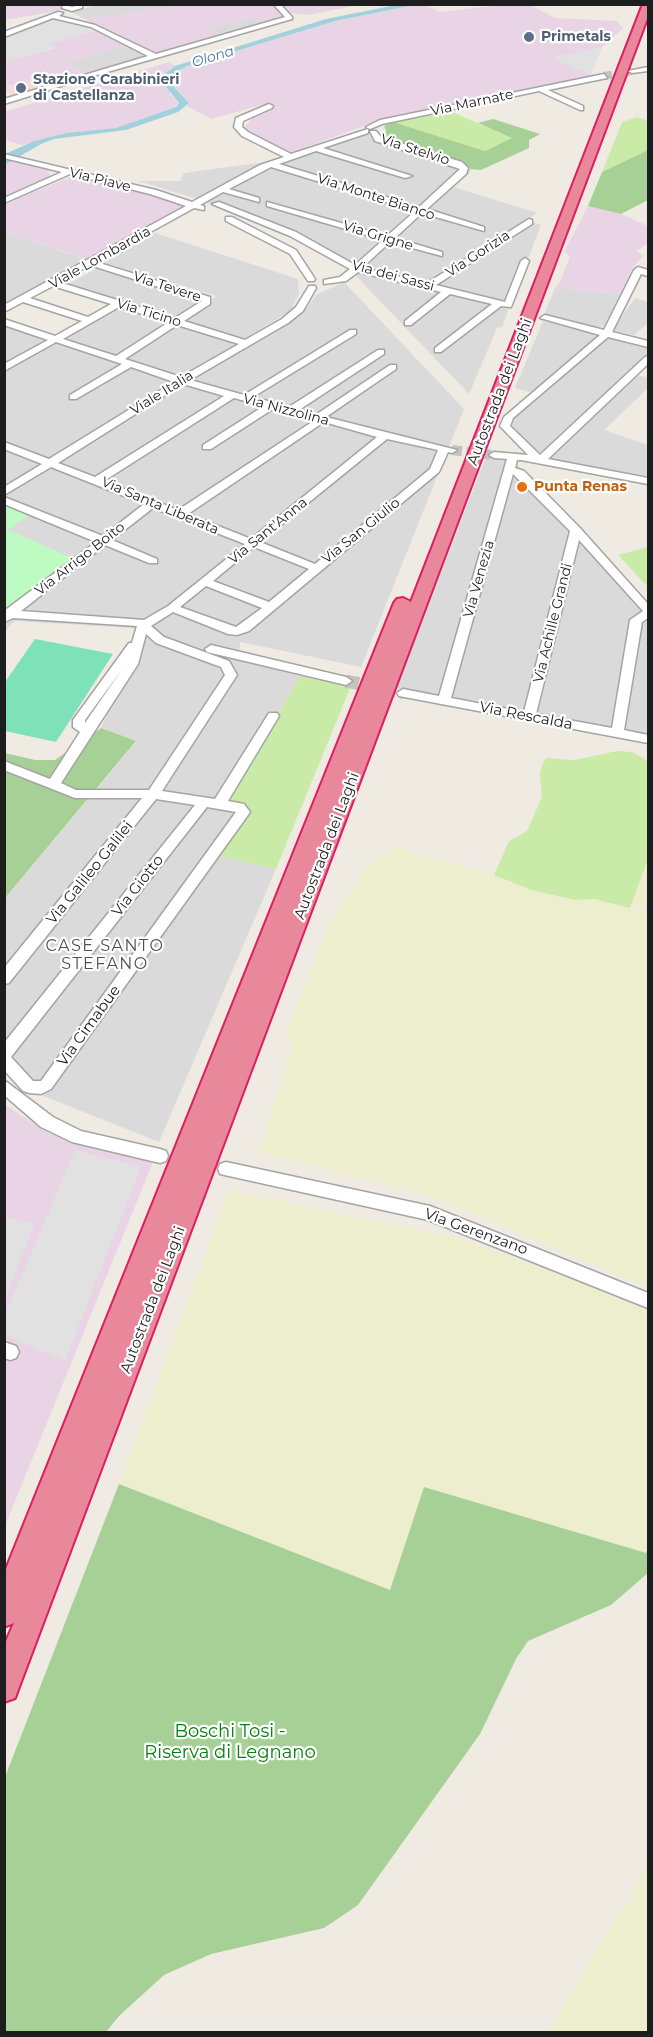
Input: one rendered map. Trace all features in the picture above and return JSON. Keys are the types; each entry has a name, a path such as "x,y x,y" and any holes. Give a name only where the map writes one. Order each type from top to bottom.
{"highway":[{"name":"Autostrada dei Laghi","path":"4,1612 640,15"},
{"name":"Autostrada dei Laghi","path":"4,1687 640,15"}],"street":[{"path":"7,98 290,18 276,4"},
{"path":"4,35 66,9 82,5"},
{"path":"53,16 93,26 155,56"},
{"path":"117,76 172,60"},
{"path":"632,71 647,69"},
{"name":"Via Marnate","path":"195,206 271,164 369,130 380,122 604,76"},
{"path":"4,110 73,89"},
{"path":"540,89 580,108"},
{"path":"268,106 239,120 238,127 244,134 290,157"},
{"name":"Via Stelvio","path":"369,130 378,139 459,164 464,168 464,172 420,211"},
{"path":"314,148 408,176"},
{"name":"Via Piave","path":"4,156 153,192 235,221 293,252 312,283"},
{"name":"Via Monte Bianco","path":"271,164 481,230"},
{"path":"4,201 69,172"},
{"path":"225,190 256,200"},
{"name":"Via dei Sassi","path":"216,204 297,231 356,269 504,304"},
{"name":"Via Grigne","path":"270,204 313,220 439,254"},
{"name":"Viale Lombardia","path":"4,309 195,206"},
{"path":"312,283 323,288 327,282 343,279 420,211"},
{"name":"Via Gorizia","path":"428,286 529,222"},
{"path":"438,350 504,304 525,261"},
{"name":"Via Tevere","path":"91,262 207,300 176,321"},
{"path":"540,461 505,426 506,421 607,333 638,270 648,273"},
{"name":"Via Ticino","path":"52,283 245,343"},
{"name":"Viale Italia","path":"4,492 182,381 285,321 300,309 312,283"},
{"path":"408,323 448,291"},
{"path":"23,299 89,320"},
{"path":"4,368 118,304"},
{"path":"545,318 648,344"},
{"path":"118,359 176,321"},
{"name":"Via Nizzolina","path":"4,322 182,381 244,399 385,436 448,449"},
{"path":"244,399 353,332"},
{"path":"290,411 381,352"},
{"path":"540,461 648,359"},
{"path":"73,397 131,363"},
{"path":"178,515 319,422 319,419 393,367"},
{"path":"98,480 232,395"},
{"path":"207,447 271,406"},
{"name":"Via Sant'Anna","path":"145,626 205,582 385,436"},
{"name":"Via Santa Liberata","path":"4,445 98,480 178,515 316,568"},
{"name":"Via San Giulio","path":"172,608 237,631 245,628 435,470 448,449"},
{"path":"494,455 513,456 648,481"},
{"name":"Via Venezia","path":"444,700 513,456"},
{"path":"509,469 520,473 576,530 648,611 636,620 617,733"},
{"path":"4,500 153,561"},
{"name":"Via Arrigo Boito","path":"6,616 152,504"},
{"name":"Via Achille Grandi","path":"529,717 576,530"},
{"path":"205,582 270,607"},
{"path":"6,616 145,626 224,653 346,681"},
{"path":"53,785 87,729 132,664 137,641 145,626"},
{"name":"Via Galileo Galilei","path":"4,979 153,794 231,675 230,668 204,655 160,640 145,626"},
{"name":"Via Rescalda","path":"403,693 648,739"},
{"name":"Via Giotto","path":"4,1057 211,803 273,716"},
{"path":"4,765 75,794 153,794 211,803"},
{"name":"Via Cimabue","path":"4,1057 29,1087 41,1088 46,1085 243,812 239,807 211,803"},
{"path":"4,1086 47,1122 78,1137 160,1156"},
{"name":"Via Gerenzano","path":"226,1169 430,1213 648,1301"}],"shaded area":[{"path":"187,4 274,5 289,18 269,24 255,18 206,28 221,37 157,54 84,19"},
{"path":"5,5 80,5 5,20"},
{"path":"96,5 187,5 84,19 72,12"},
{"path":"281,5 359,5 308,15 289,13"},
{"path":"425,5 440,12 499,5 530,5 555,18 617,21 623,28 602,47 588,77 380,120 290,153 244,128 253,117 272,107 265,104 211,119 187,106 189,102 172,84 174,74 187,66 335,21"},
{"path":"56,18 97,30 50,44 56,47 5,62 4,38"},
{"path":"255,18 269,24 221,37 205,28"},
{"path":"97,30 127,45 66,63 87,73 48,85 36,78 5,87 4,62 55,48 49,44"},
{"path":"127,45 148,54 146,57 87,73 65,63"},
{"path":"602,47 591,74 571,68 553,57"},
{"path":"169,62 175,66 169,69 170,94 179,103 173,108 116,128 67,133 22,145 5,140 4,112"},
{"name":"Stazione Carabinieri di Castellanza","path":"36,78 47,84 14,96 5,91 4,87"},
{"path":"357,131 463,163 471,169 470,173 454,187 537,213 527,220 541,225 502,327 497,328 469,394 356,276 358,272 290,234 201,200 138,181 180,181 184,173 266,162"},
{"path":"13,161 48,170 52,177 5,198 5,165"},
{"path":"70,177 134,190 177,202 185,208 86,259 5,232 5,204"},
{"path":"588,206 621,214 648,226 648,243 637,251 643,256 632,269 620,294 555,288 560,282 570,256 564,252"},
{"path":"5,232 90,261 5,305"},
{"path":"155,233 298,279 299,294 290,311 244,339 184,320 217,296 102,262"},
{"path":"99,267 204,301 176,317 68,284"},
{"path":"344,282 464,409 361,667 240,642 239,660 300,676 227,800 242,802 249,813 220,856 276,869 159,1142 31,1091 4,1059 5,898 136,742 101,728 143,633 131,628 14,621 5,632 5,495 183,384 288,323 306,309 316,295"},
{"path":"555,288 620,294 605,325 598,328 544,315"},
{"path":"635,298 648,302 648,323 634,335 616,331 613,329"},
{"path":"122,307 167,322 122,354 110,354 68,340 70,335"},
{"path":"543,321 593,333 596,337 532,393 515,388"},
{"path":"176,325 233,341 235,346 179,376 128,358 127,356"},
{"path":"4,326 34,335 48,341 5,364"},
{"path":"613,336 648,346 648,356 543,452 533,453 509,425 509,420 606,339"},
{"path":"56,343 172,380 171,383 53,457 49,458 5,442 4,372"},
{"path":"637,375 648,378 648,388 604,430 648,445 648,476 554,461 549,457"},
{"path":"5,448 43,463 5,488"},
{"path":"486,457 514,461 648,610 648,743 530,721 396,689"},
{"path":"4,1104 50,1134 153,1162 5,1526"},
{"path":"75,1150 141,1167 65,1361 5,1335 4,1317"},
{"path":"4,1217 35,1223 5,1299"}],"green space":[{"path":"452,112 512,138 485,151 393,122"},
{"path":"637,117 648,121 648,150 602,172 622,122"},
{"path":"493,119 540,134 529,140 529,148 481,170 471,169 463,163 383,139 386,130 384,126 393,122 485,151 512,138 478,123"},
{"path":"648,150 648,200 621,214 588,206 602,172"},
{"path":"5,505 28,515 8,530 75,559 5,611"},
{"path":"648,547 648,587 618,555"},
{"path":"35,639 113,654 56,742 5,731 5,682"},
{"path":"300,676 351,686 276,869 220,856 249,813 242,802 227,801"},
{"path":"101,728 136,741 5,898 5,753 35,760 55,760"},
{"path":"617,751 632,752 648,761 648,859 630,908 594,899 575,900 532,890 494,875 509,841 527,831 542,797 540,774 546,758 574,760"},
{"path":"395,847 494,875 532,890 575,900 593,899 648,912 648,1287 431,1196 259,1152 293,1044 286,1032 328,927 363,869"},
{"path":"648,859 648,909 631,905"},
{"path":"229,1190 457,1238 648,1306 648,1549 646,1554 424,1487 390,1590 119,1484"},
{"name":"Boschi Tosi - Riserva di Legnano","path":"119,1484 390,1590 424,1487 646,1553 648,1549 648,1573 611,1605 528,1641 516,1659 480,1734 358,1905 324,1928 211,1954 164,1975 119,2016 106,2032 5,2032 5,1777"},
{"path":"648,1863 648,2032 548,2032 621,1910 625,1909 633,1896 633,1891"}],"water":[{"name":"Olona","path":"396,5 415,5 335,21 187,66 176,72 172,79 174,87 189,103 178,112 126,130 54,139 5,165 5,154 34,141 67,133 116,128 176,107 179,103 162,82 166,73 175,66 326,19"}],"tunnel":[{"path":"604,76 632,71"},
{"path":"452,450 494,455"},
{"path":"346,681 403,693"}],"place":[{"name":"Primetals","path":"529,37"},
{"name":"Stazione Carabinieri di Castellanza","path":"21,88"},
{"name":"Punta Renas","path":"522,487"}],"district":[{"name":"CASE SANTO STEFANO","path":"105,955"}]}
